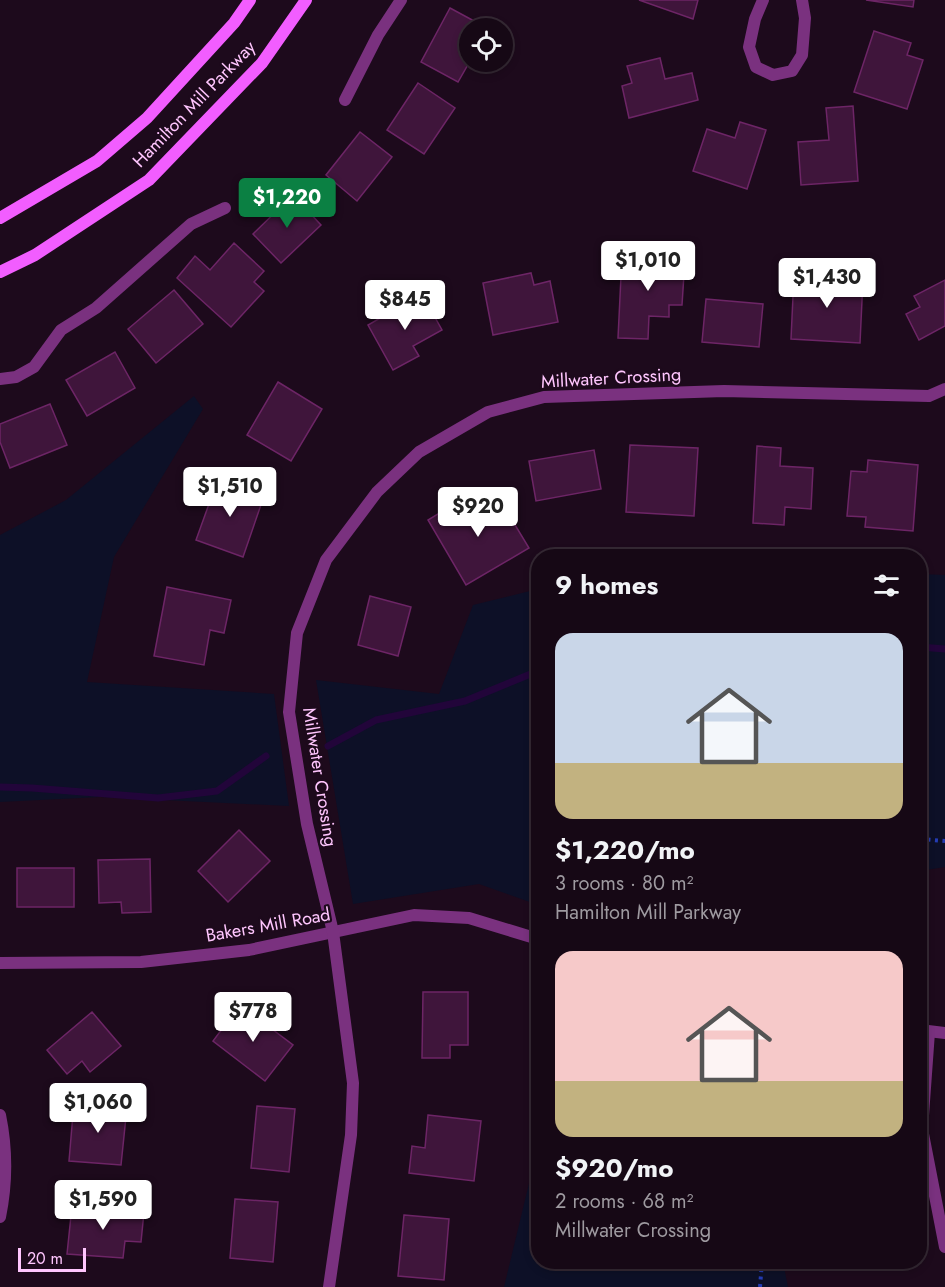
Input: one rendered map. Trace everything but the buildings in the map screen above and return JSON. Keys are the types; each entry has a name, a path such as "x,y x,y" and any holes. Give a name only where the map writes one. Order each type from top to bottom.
{"street":[{"name":"Hamilton Mill Parkway","path":"0,218 97,161 147,118 234,23 250,0"},
{"name":"Hamilton Mill Parkway","path":"0,272 35,255 149,180 262,63 306,0"},
{"path":"345,100 378,34 401,0"},
{"path":"763,0 755,19 749,47 756,67 773,75 792,71 802,55 805,18 802,0"},
{"path":"0,379 16,377 34,366 61,330 96,308 191,224 225,208"},
{"name":"Millwater Crossing","path":"329,1287 351,1135 354,1083 333,932 307,824 288,712 297,633 326,560 377,492 419,452 488,412 544,397 724,391 929,396 945,389"},
{"name":"Bakers Mill Road","path":"0,963 141,962 249,950 414,915 469,918 531,937"},
{"path":"927,1031 945,1033"},
{"path":"0,1115 5,1158 5,1192 0,1216"},
{"path":"927,1155 945,1247"}],"path":[{"path":"927,840 945,842"},
{"path":"760,1287 761,1269"}],"shaded area":[{"path":"194,396 203,409 114,557 87,682 274,694 289,806 101,797 0,802 0,535 66,500"},
{"path":"927,574 945,575 945,867 927,870"},
{"path":"531,591 531,903 479,884 353,904 316,680 439,694 473,605"},
{"path":"531,1175 531,1269 784,1269 788,1287 504,1287"}],"waterway":[{"path":"927,648 945,649"},
{"path":"328,746 376,720 465,701 531,674"},
{"path":"0,787 158,798 217,791 266,756"}]}
